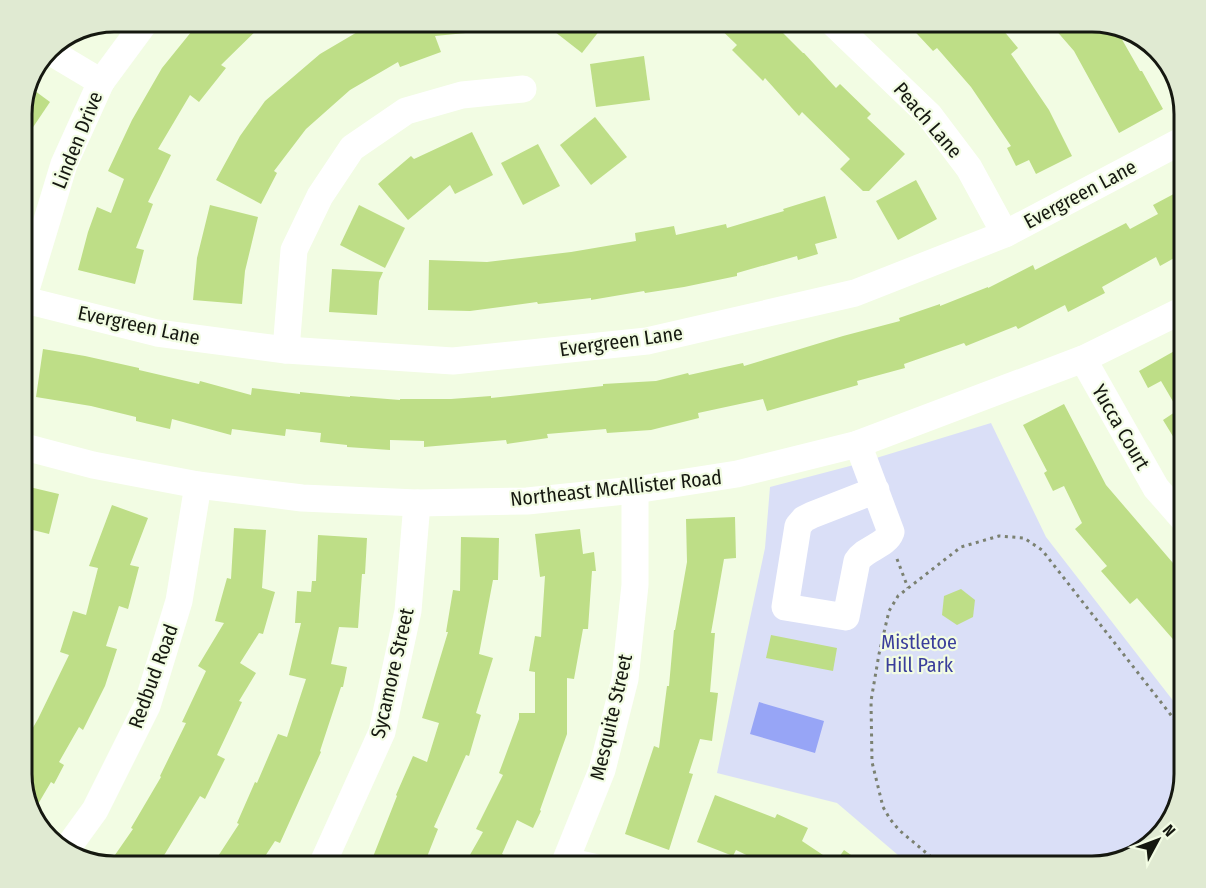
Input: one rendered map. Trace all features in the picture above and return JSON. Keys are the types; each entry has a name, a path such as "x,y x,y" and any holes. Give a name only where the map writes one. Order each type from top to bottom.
{"street":[{"name":"Linden Drive","path":"32,268 64,164 101,82 138,32"},
{"name":"Peach Lane","path":"842,32 929,116 969,168 1005,234"},
{"path":"57,56 101,82"},
{"path":"286,350 294,250 320,196 352,148 406,111 462,95 523,89"},
{"name":"Evergreen Lane","path":"32,303 157,333 286,350 453,361 647,341 855,293 1005,234 1174,145"},
{"name":"Northeast McAllister Road","path":"32,449 93,465 198,485 302,498 417,503 527,501 635,490 737,474 858,444 1083,359 1174,314"},
{"name":"Yucca Court","path":"1083,359 1156,488 1174,508"},
{"path":"858,444 876,490 891,532 889,537 861,555 857,561 846,617 785,607 798,526 812,514 876,490"},
{"name":"Redbud Road","path":"71,843 95,810 147,706 179,601 198,485"},
{"name":"Mesquite Street","path":"568,856 602,770 625,679 635,585 635,490"},
{"name":"Sycamore Street","path":"326,856 382,732 408,611 417,503"}],"path":[{"path":"930,856 899,830 883,807 872,762 871,701 889,611 898,596 962,548 999,536 1024,538 1042,550 1174,719"},
{"path":"889,537 908,588"}],"green space":[{"name":"Mistletoe Hill Park","path":"991,423 1046,537 1174,702 1174,785 1166,810 1128,810 1128,848 1103,856 899,856 837,803 717,773 765,548 770,487 850,466"}],"water":[{"path":"759,702 824,721 815,753 750,734"}],"building":[{"path":"191,32 255,32 221,65 226,68 199,102 190,95 158,149 171,155 148,202 153,204 136,248 144,250 135,284 78,270 97,207 111,213 124,179 108,171 132,120 162,68"},
{"path":"357,32 476,32 435,36 441,52 400,67 398,62 350,90 306,129 274,171 277,173 261,204 216,180 240,136 265,101 320,54"},
{"path":"555,32 598,32 582,53"},
{"path":"723,32 782,32 836,88 840,84 871,114 867,118 905,154 869,191 863,191 840,169 850,159 802,112 799,116 765,78 763,81 732,50 737,45"},
{"path":"915,32 1005,32 1018,48 1011,54 1049,110 1072,156 1036,174 1029,160 1016,166 1007,148 1011,146 971,87 937,48 933,51"},
{"path":"1058,32 1103,32 1120,37 1163,109 1119,133 1074,51"},
{"path":"644,56 650,100 596,107 590,64"},
{"path":"35,91 50,102 32,129"},
{"path":"595,117 627,157 591,185 560,145"},
{"path":"472,132 493,175 455,194 450,185 408,220 378,184 411,156 414,159"},
{"path":"538,144 560,186 523,205 501,163"},
{"path":"916,180 937,219 898,240 876,201"},
{"path":"1174,194 1174,258 1160,266 1156,257 1102,287 1105,293 1068,312 1065,305 1018,329 1016,326 966,346 964,343 904,364 905,368 857,381 858,385 767,411 763,399 698,413 699,418 651,430 607,433 606,429 547,434 548,438 507,444 506,440 424,447 424,441 390,440 390,450 347,447 347,445 320,442 321,433 286,429 285,436 232,429 231,435 172,419 170,429 136,421 136,417 91,406 36,397 43,349 139,368 139,370 199,384 200,381 251,395 252,388 300,394 300,392 400,400 491,396 491,398 603,386 603,384 656,381 743,363 744,366 900,321 899,318 988,288 1033,265 1035,270 1126,223 1130,229 1158,214 1153,205"},
{"path":"825,196 837,238 815,244 818,254 798,260 797,256 737,273 737,276 645,293 644,291 591,300 591,298 538,304 537,302 470,311 428,310 429,260 487,262 571,252 636,241 635,233 674,226 676,235 726,224 727,228"},
{"path":"210,205 258,217 245,271 242,304 193,300 197,258"},
{"path":"359,205 405,228 385,268 340,245"},
{"path":"332,269 383,272 379,281 377,315 329,312"},
{"path":"1174,351 1174,403 1161,381 1148,388 1139,371"},
{"path":"1064,404 1106,485 1174,564 1174,640 1137,598 1130,604 1101,571 1107,566 1075,529 1082,523 1064,486 1053,491 1044,473 1047,471 1023,425"},
{"path":"1174,413 1174,438 1163,420"},
{"path":"32,488 59,494 49,534 32,530"},
{"path":"112,505 148,518 130,565 139,567 128,609 119,606 106,646 117,649 105,686 83,730 79,727 59,762 64,765 54,784 51,782 38,805 32,779 32,729 69,655 60,652 73,611 86,615 98,568 89,566"},
{"path":"735,517 736,558 724,559 711,633 715,633 710,692 718,693 712,741 700,739 689,773 693,774 669,850 625,834 654,746 659,748 667,686 669,686 674,630 687,562 686,519"},
{"path":"234,528 266,530 262,588 275,592 263,634 259,633 240,663 256,673 239,701 242,702 217,755 225,759 205,799 200,796 164,856 114,856 133,829 131,828 161,777 186,723 182,722 206,671 198,666 224,623 215,621 227,578 231,579"},
{"path":"580,529 583,554 594,552 596,571 592,571 588,629 583,629 574,679 567,678 567,734 533,828 517,820 502,854 506,856 469,856 483,832 476,829 503,775 499,773 519,719 519,713 535,713 535,672 529,671 535,636 541,637 545,576 540,577 535,534"},
{"path":"318,535 367,538 358,628 339,627 331,664 347,667 343,687 341,687 321,752 280,843 275,841 265,856 218,856 239,824 237,823 278,734 287,737 306,679 289,675 301,623 295,623 297,591 311,592 312,581 316,581"},
{"path":"461,537 499,538 498,580 493,580 479,654 493,658 476,713 481,715 469,756 466,755 434,827 438,829 427,856 373,856 413,756 427,762 439,723 422,718 448,632 446,632 453,590 460,591"},
{"path":"961,589 975,600 973,617 957,625 942,615 944,596"},
{"path":"771,635 837,648 833,671 766,658"},
{"path":"715,795 775,818 777,814 808,828 802,841 824,856 748,856 736,850 733,856 697,842"},
{"path":"844,850 852,856 840,856"}]}
